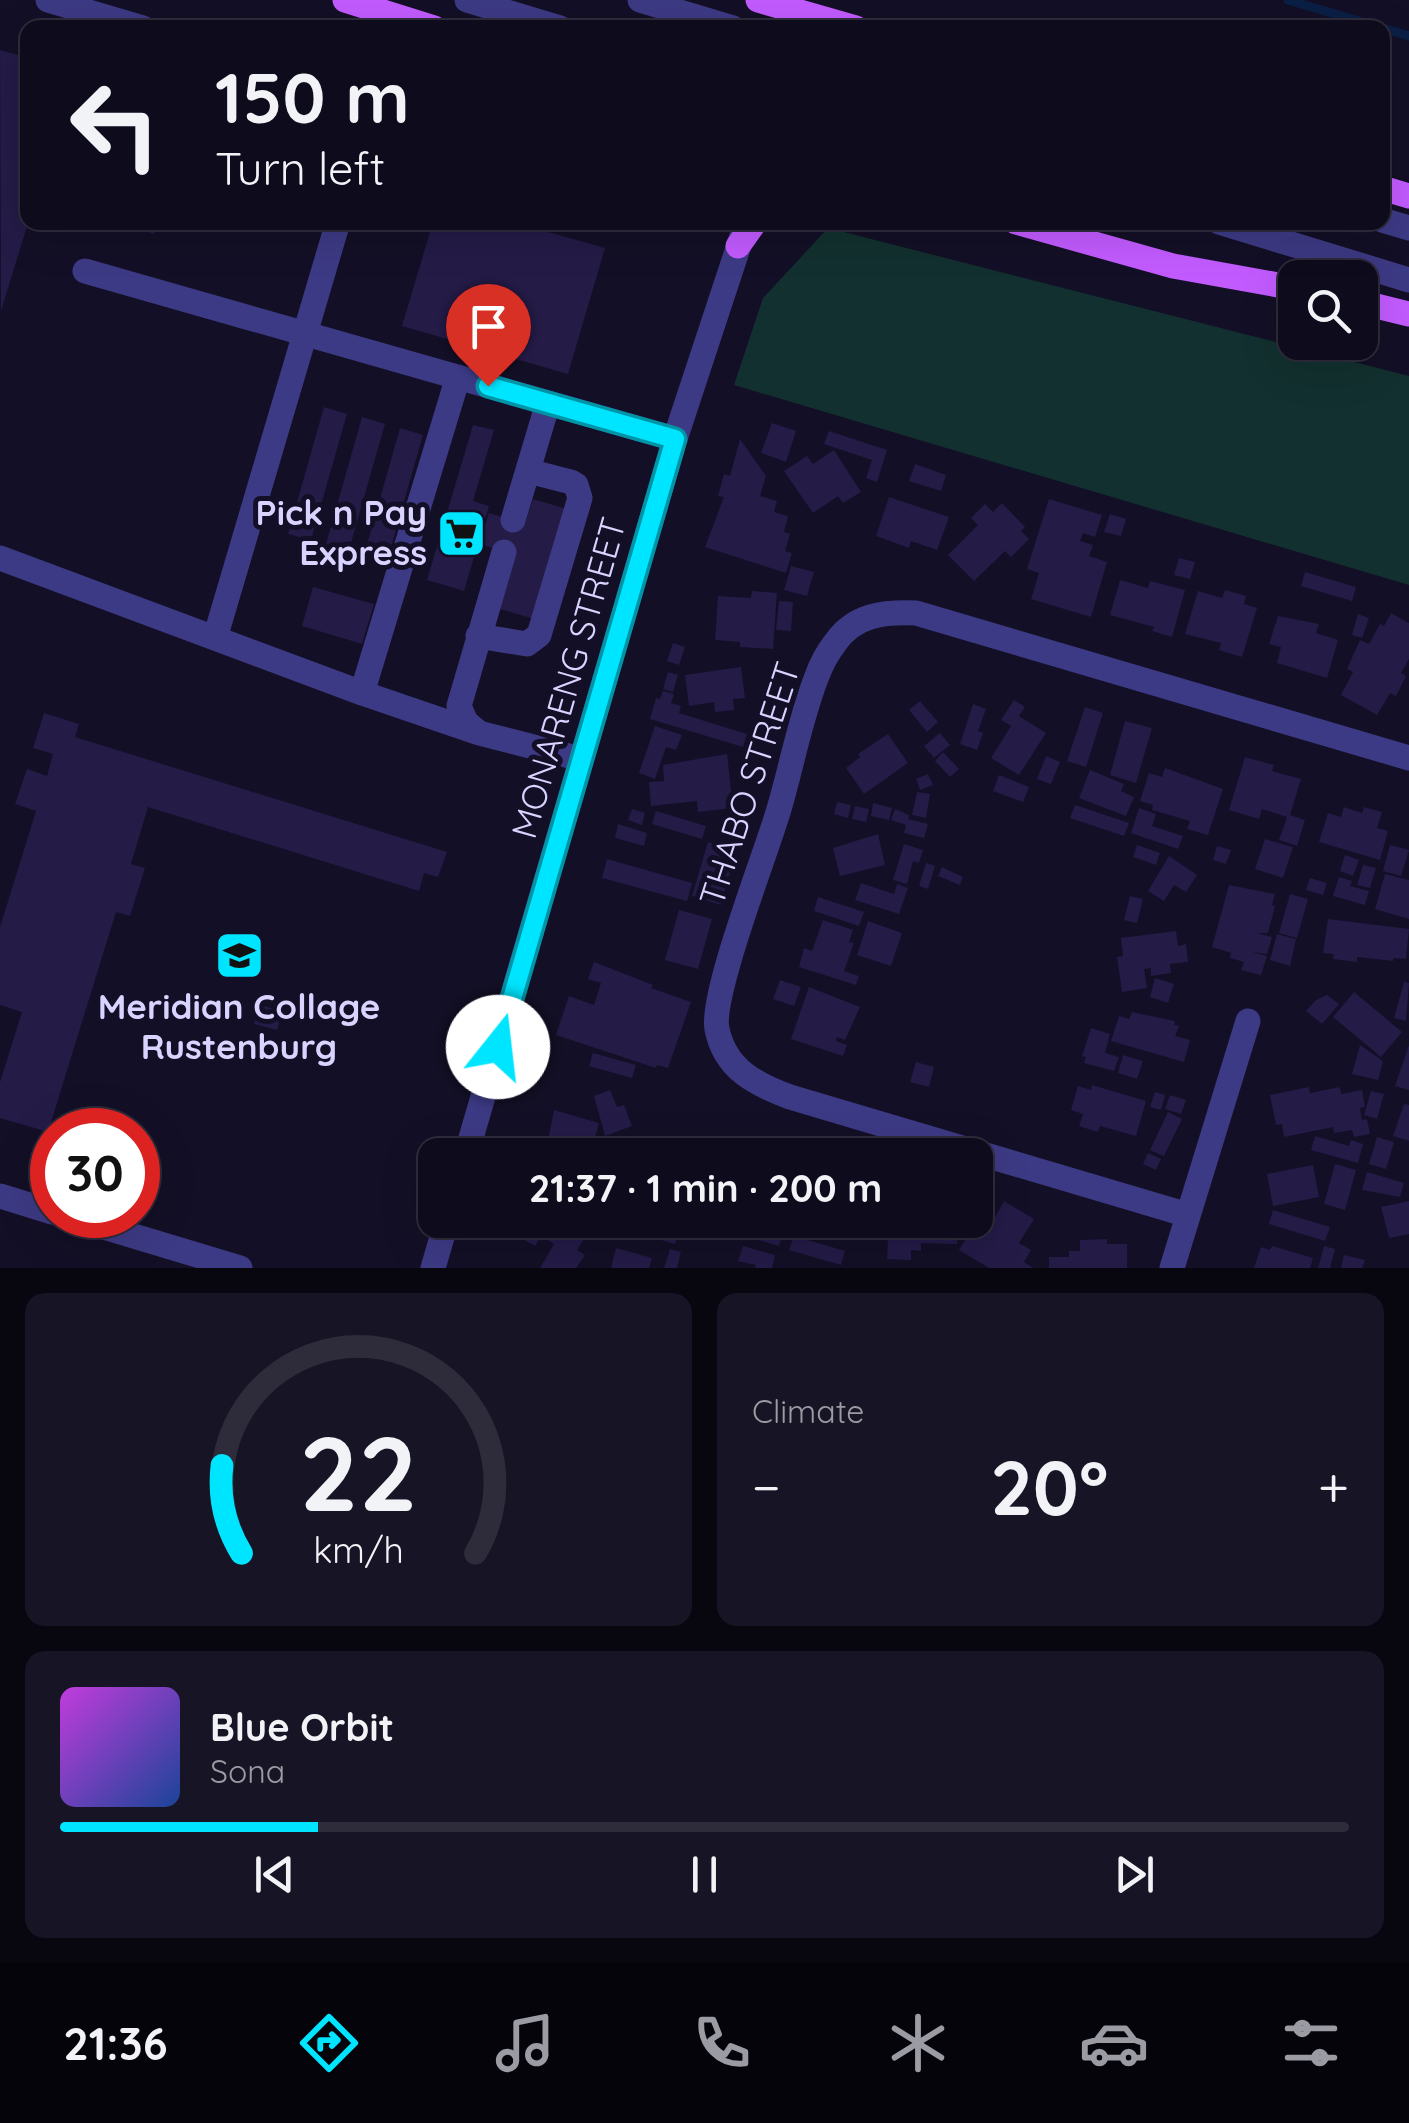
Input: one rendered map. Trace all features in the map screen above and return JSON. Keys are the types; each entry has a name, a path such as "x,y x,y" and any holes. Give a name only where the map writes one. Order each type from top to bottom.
{"main road":[{"path":"345,0 409,20"},
{"path":"758,0 814,14"},
{"path":"1045,230 1173,266 1278,285"},
{"path":"1378,306 1409,314"}],"street":[{"path":"48,0 116,20"},
{"path":"467,0 533,20"},
{"path":"640,0 707,20"},
{"path":"214,638 336,230"},
{"name":"MONARENG STREET","path":"471,1138 675,439 741,230"},
{"path":"1245,230 1409,280"},
{"path":"85,272 675,439"},
{"path":"362,693 458,378"},
{"path":"513,520 548,403"},
{"path":"478,636 527,644 539,635 580,498 571,482 528,471"},
{"path":"480,733 466,722 460,706 504,552"},
{"path":"0,558 362,693 480,733 581,760"},
{"name":"THABO STREET","path":"1188,1215 790,1097 754,1084 734,1066 722,1047 715,1023 721,994 817,675 835,642 850,626 888,612 916,613 1409,758"},
{"path":"1172,1268 1248,1021"},
{"path":"0,1196 30,1205"},
{"path":"140,1238 240,1268"},
{"path":"433,1268 442,1238"}],"green space":[{"path":"826,230 1278,343 1278,360 1346,360 1409,376 1409,585 734,385 763,298"}],"building":[{"path":"0,50 20,56 20,230 26,230 1,311"},
{"path":"431,230 541,230 605,248 568,374 402,326"},
{"path":"324,407 347,414 311,540 288,534"},
{"path":"362,417 385,424 349,550 326,544"},
{"path":"772,423 796,431 786,462 761,453"},
{"path":"473,425 494,430 473,501 489,506 464,591 427,580"},
{"path":"400,428 423,435 387,561 364,555"},
{"path":"829,431 887,450 877,482 866,478 872,460 824,444"},
{"path":"740,439 766,476 760,496 777,501 774,512 788,516 784,532 790,534 785,551 792,553 786,573 705,547 724,497 718,496 724,474 730,476"},
{"path":"834,450 861,492 843,503 838,496 813,513 784,471 807,456 813,464"},
{"path":"915,464 946,475 941,491 909,481"},
{"path":"889,497 949,517 937,550 911,541 909,548 876,536"},
{"path":"533,499 567,509 534,619 500,609 516,555 479,544 489,513 525,524"},
{"path":"1049,499 1102,515 1095,537 1083,533 1080,541 1093,545 1089,556 1107,562 1091,617 1031,599 1039,573 1027,569"},
{"path":"1002,503 1025,527 1021,531 1029,539 1011,557 1005,551 974,581 948,555 978,525 971,518 985,504 993,512"},
{"path":"1110,514 1126,519 1121,536 1104,532"},
{"path":"1179,558 1195,562 1190,579 1174,575"},
{"path":"791,566 814,572 807,596 784,590"},
{"path":"1305,572 1356,587 1352,601 1301,586"},
{"path":"1120,580 1148,588 1150,581 1185,590 1172,637 1152,631 1154,627 1110,615"},
{"path":"313,587 374,604 362,644 302,626"},
{"path":"1225,590 1246,596 1244,604 1257,608 1242,657 1219,650 1221,643 1185,634 1198,591 1222,598"},
{"path":"752,591 777,593 773,649 740,647 740,642 715,640 718,596 751,598"},
{"path":"779,601 793,602 791,631 776,630"},
{"path":"1391,613 1409,623 1409,659 1396,696 1390,693 1377,715 1341,695 1353,672 1347,669 1360,640 1369,644"},
{"path":"1358,614 1369,618 1362,638 1352,635"},
{"path":"1278,616 1319,624 1316,633 1338,640 1327,678 1277,663 1281,647 1269,644"},
{"path":"673,643 685,647 679,665 667,661"},
{"path":"741,667 745,698 733,699 734,710 715,712 714,702 689,706 685,675"},
{"path":"668,672 678,675 673,692 663,689"},
{"path":"663,691 674,694 671,703 681,706 679,713 747,734 743,747 650,719 656,698 660,699"},
{"path":"1014,700 1025,707 1019,716 1046,733 1019,775 991,758 1011,726 1001,720"},
{"path":"920,701 938,722 927,732 909,710"},
{"path":"973,704 986,709 978,731 983,733 977,750 960,744"},
{"path":"1085,707 1103,713 1086,767 1067,761"},
{"path":"44,713 79,724 75,737 447,852 438,877 424,873 419,891 148,807 131,864 145,868 130,916 116,912 55,1108 30,1108 30,1127 0,1118 0,1082 22,1012 0,1005 0,927 36,811 15,804 27,769 47,776 53,754 33,748"},
{"path":"1125,721 1152,728 1136,783 1110,775"},
{"path":"655,726 682,735 676,750 666,747 655,779 639,773"},
{"path":"940,733 950,745 934,758 924,746"},
{"path":"888,734 908,763 864,794 846,768 860,757 858,754"},
{"path":"943,752 959,769 950,777 935,761"},
{"path":"727,754 733,808 698,812 697,801 651,806 649,782 664,781 663,765"},
{"path":"1046,756 1060,762 1051,784 1037,779"},
{"path":"1245,757 1274,765 1272,771 1301,779 1290,815 1305,820 1297,846 1279,840 1287,817 1262,809 1259,819 1229,810"},
{"path":"1165,768 1223,789 1208,835 1187,829 1190,821 1152,810 1153,805 1140,801 1149,773 1162,777"},
{"path":"1090,770 1124,784 1121,791 1134,797 1126,816 1079,798"},
{"path":"928,774 933,785 920,790 916,779"},
{"path":"999,775 1029,787 1023,802 993,791"},
{"path":"917,792 930,794 926,818 912,815"},
{"path":"837,802 851,805 848,818 834,814"},
{"path":"873,803 892,808 889,820 871,816"},
{"path":"1075,805 1129,823 1124,836 1070,818"},
{"path":"855,806 869,809 866,822 852,819"},
{"path":"1344,807 1362,813 1364,807 1382,812 1377,828 1388,831 1380,860 1319,842 1328,813 1341,817"},
{"path":"1139,808 1156,814 1152,826 1183,836 1178,849 1131,833"},
{"path":"632,809 645,813 642,825 628,820"},
{"path":"895,809 909,815 908,819 928,824 924,838 904,833 906,825 891,820"},
{"path":"656,811 706,826 702,839 652,824"},
{"path":"618,824 647,833 644,846 615,838"},
{"path":"878,834 885,865 840,876 833,848"},
{"path":"1265,839 1293,847 1283,878 1255,869"},
{"path":"708,842 736,850 721,905 692,896"},
{"path":"904,844 923,850 919,863 913,861 907,884 893,880"},
{"path":"1137,845 1160,853 1156,865 1133,857"},
{"path":"1390,845 1409,850 1401,876 1383,871"},
{"path":"1217,846 1231,850 1226,864 1213,860"},
{"path":"1345,855 1359,860 1353,876 1340,871"},
{"path":"1169,856 1197,875 1186,892 1174,885 1164,901 1148,891"},
{"path":"607,859 692,883 687,901 602,878"},
{"path":"926,863 935,866 928,889 919,886"},
{"path":"1363,865 1376,868 1370,888 1357,885"},
{"path":"942,867 963,877 960,885 938,876"},
{"path":"1385,874 1409,880 1409,919 1375,909"},
{"path":"1339,877 1352,881 1350,886 1369,891 1365,905 1333,896"},
{"path":"1310,878 1327,883 1323,895 1306,890"},
{"path":"861,883 894,894 897,884 908,888 899,914 855,900"},
{"path":"1229,885 1275,894 1268,933 1257,933 1272,937 1267,954 1252,952 1267,956 1261,975 1241,970 1244,962 1212,947"},
{"path":"1290,894 1308,899 1297,938 1279,933"},
{"path":"1130,896 1143,899 1137,923 1124,920"},
{"path":"818,897 864,912 859,926 814,911"},
{"path":"679,910 712,919 698,969 665,960"},
{"path":"1328,919 1409,929 1406,959 1333,959 1334,954 1323,953"},
{"path":"823,920 853,930 849,942 854,943 844,971 859,976 856,985 799,967 804,948 812,951"},
{"path":"868,921 902,933 891,966 857,955"},
{"path":"1176,931 1178,946 1186,944 1188,962 1170,964 1171,973 1151,976 1151,968 1144,969 1147,988 1122,992 1117,957 1123,956 1121,938"},
{"path":"1277,934 1296,939 1290,966 1270,960"},
{"path":"594,962 691,1002 668,1068 656,1068 556,1035 569,996 594,1005 601,983 588,979"},
{"path":"1155,978 1174,984 1168,1003 1150,997"},
{"path":"780,980 801,987 794,1006 773,999"},
{"path":"1404,982 1409,983 1406,1021 1394,1018"},
{"path":"809,987 860,1007 845,1040 837,1037 836,1041 847,1045 843,1056 791,1039"},
{"path":"1354,992 1402,1032 1381,1057 1333,1017"},
{"path":"1327,995 1339,1004 1322,1024 1306,1011"},
{"path":"260,1005 282,1011 277,1030 254,1024"},
{"path":"1132,1012 1175,1021 1174,1025 1179,1026 1175,1036 1190,1040 1184,1062 1111,1041 1119,1016 1129,1019"},
{"path":"1091,1028 1110,1034 1105,1053 1119,1057 1114,1071 1084,1063 1086,1057 1082,1056"},
{"path":"1360,1045 1383,1061 1378,1080 1352,1074"},
{"path":"1409,1045 1409,1090 1395,1086"},
{"path":"593,1053 636,1065 632,1078 589,1066"},
{"path":"1123,1055 1143,1061 1137,1079 1118,1073"},
{"path":"916,1062 934,1067 929,1087 910,1082"},
{"path":"1092,1085 1146,1101 1136,1136 1100,1126 1098,1132 1079,1126 1083,1114 1071,1110 1078,1086 1091,1090"},
{"path":"1309,1087 1310,1093 1340,1087 1341,1094 1362,1090 1362,1120 1367,1119 1370,1134 1354,1137 1352,1130 1334,1133 1333,1127 1284,1137 1282,1124 1276,1125 1270,1095"},
{"path":"610,1090 617,1107 624,1105 632,1126 605,1136 594,1096"},
{"path":"1371,1091 1384,1094 1377,1119 1364,1115"},
{"path":"1155,1092 1165,1095 1161,1110 1150,1107"},
{"path":"1170,1095 1186,1100 1181,1114 1165,1109"},
{"path":"1404,1104 1409,1105 1409,1141 1393,1136"},
{"path":"554,1110 599,1123 595,1138 548,1138"},
{"path":"1168,1112 1182,1119 1164,1156 1150,1150"},
{"path":"1315,1136 1349,1146 1351,1140 1363,1144 1358,1163 1311,1150"},
{"path":"1377,1137 1394,1142 1386,1169 1369,1164"},
{"path":"1148,1153 1161,1159 1156,1170 1143,1164"},
{"path":"1335,1164 1356,1170 1345,1210 1324,1204"},
{"path":"1313,1165 1319,1197 1273,1206 1267,1174"},
{"path":"1367,1172 1404,1183 1400,1197 1362,1190"},
{"path":"1004,1201 1034,1219 1019,1243 1031,1250 1024,1262 1033,1268 989,1268 959,1250 966,1238 993,1238 993,1221"},
{"path":"1409,1201 1409,1234 1389,1238 1381,1207"},
{"path":"1273,1210 1330,1227 1325,1241 1269,1224"},
{"path":"521,1238 540,1238 535,1246"},
{"path":"544,1238 584,1238 577,1250 585,1255 576,1268 540,1268 554,1244"},
{"path":"654,1238 676,1238 675,1244"},
{"path":"752,1238 781,1238 779,1246"},
{"path":"793,1238 801,1238 845,1251 841,1265 789,1250"},
{"path":"888,1238 958,1238 957,1244 921,1243 921,1251 911,1250 911,1260 887,1259"},
{"path":"1107,1239 1107,1244 1127,1244 1127,1268 1049,1268 1049,1257 1069,1257 1069,1251 1080,1251 1080,1240"},
{"path":"743,1246 775,1255 772,1268 755,1268 756,1265 738,1261"},
{"path":"1272,1246 1313,1258 1310,1268 1254,1268 1261,1247 1270,1250"},
{"path":"1324,1246 1335,1249 1330,1268 1318,1268"},
{"path":"616,1248 652,1258 649,1268 611,1268"},
{"path":"670,1249 681,1252 677,1268 664,1268"},
{"path":"1344,1255 1365,1260 1362,1268 1341,1268"}],"waterway":[{"path":"1288,0 1355,20"},
{"path":"1390,30 1409,36"}],"place":[{"name":"Pick n Pay Express","path":"462,533"},
{"name":"Meridian Collage Rustenburg","path":"239,955"}],"route":[{"path":"488,386 675,439 498,1047"}]}
